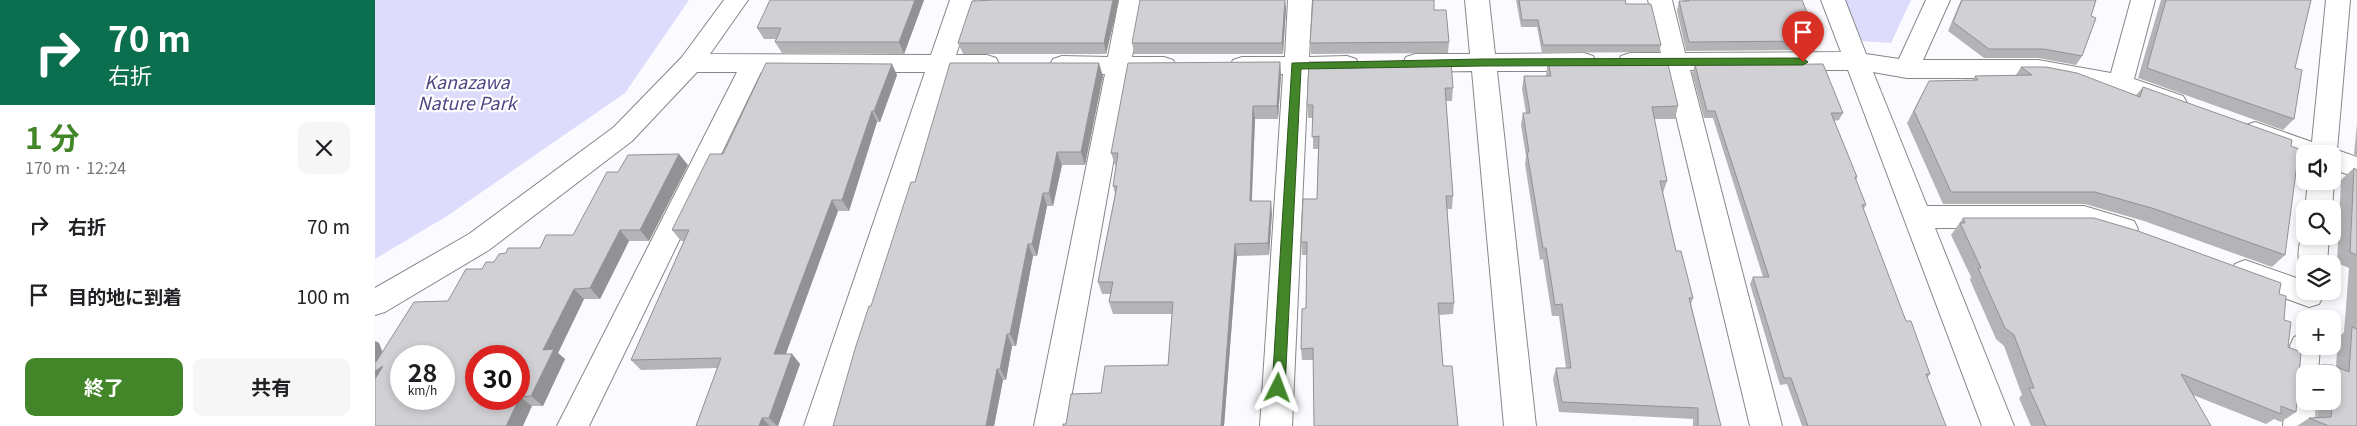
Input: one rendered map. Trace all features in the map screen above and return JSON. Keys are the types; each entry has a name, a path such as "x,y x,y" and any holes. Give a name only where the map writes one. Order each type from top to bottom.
{"street":[{"path":"375,303 479,242 551,190 623,134 691,63 736,0"},
{"path":"820,426 962,0"},
{"path":"1050,426 1131,0"},
{"path":"1276,426 1299,0"},
{"path":"1477,0 1520,426"},
{"path":"1659,0 1766,426"},
{"path":"1833,0 1999,426"},
{"path":"1907,69 1938,0"},
{"path":"2120,84 2143,0"},
{"path":"2325,145 2338,0"},
{"path":"1217,66 1482,62 1858,62 1907,69 2038,69 2120,84 2195,110"},
{"path":"691,63 1010,64"},
{"path":"573,426 753,64"},
{"path":"1040,65 1188,66"},
{"path":"2233,124 2296,146"},
{"path":"2341,162 2357,168"},
{"path":"1916,217 2084,217 2151,238"},
{"path":"2226,265 2309,302"},
{"path":"2299,426 2304,355"}],"green space":[{"name":"Kanazawa Nature Park","path":"375,0 689,0 625,93 447,216 375,259"},
{"path":"1844,0 1911,0 1891,43 1861,41"}],"building":[{"path":"770,0 915,0 899,42 775,42 781,28 757,28"},
{"path":"1113,0 1104,43 958,43 972,1"},
{"path":"1140,0 1285,0 1282,43 1132,43"},
{"path":"1313,0 1434,0 1434,10 1446,10 1449,42 1310,43"},
{"path":"1519,0 1625,0 1626,4 1651,4 1661,45 1543,45 1538,20 1522,20"},
{"path":"1802,0 1813,27 1810,27 1816,41 1689,42 1679,1"},
{"path":"1962,0 2096,0 2091,16 2096,18 2082,56 2044,49 1989,49 1953,22"},
{"path":"2166,0 2311,0 2295,68 2302,70 2294,119 2147,68"},
{"path":"1667,60 1678,106 1652,107 1667,181 1660,181 1676,251 1681,251 1693,298 1689,298 1721,426 1698,426 1698,408 1562,402 1556,368 1571,368 1562,304 1555,305 1546,248 1543,248 1527,152 1529,152 1523,113 1530,113 1524,76 1551,76 1548,61"},
{"path":"1451,61 1453,88 1445,88 1453,196 1446,196 1454,303 1438,303 1443,366 1452,366 1458,426 1314,426 1313,348 1301,349 1302,309 1306,308 1307,242 1301,242 1303,199 1317,199 1319,136 1312,137 1313,105 1307,105 1309,62"},
{"path":"1280,62 1277,106 1253,106 1250,201 1271,201 1268,243 1235,244 1221,426 1063,426 1063,424 1066,424 1071,394 1101,393 1105,366 1168,365 1173,302 1109,302 1113,282 1098,282 1117,186 1113,186 1118,153 1111,153 1128,63"},
{"path":"766,63 892,64 874,111 872,111 842,200 832,200 774,354 792,354 769,418 762,418 759,426 696,426 721,358 631,360 689,230 672,230 710,154 723,154"},
{"path":"950,63 1099,63 1081,152 1057,152 1049,193 1043,193 1032,244 1028,244 1010,334 1007,334 1000,369 997,369 986,426 833,426 869,306 871,306 911,182 915,182"},
{"path":"1823,64 1843,113 1831,113 1857,177 1855,177 1866,205 1862,205 1906,321 1911,321 1930,374 1926,374 1946,426 1808,426 1791,378 1784,378 1753,277 1769,277 1715,111 1707,111 1695,65"},
{"path":"2021,67 2046,67 2077,73 2140,97 2143,87 2292,140 2291,146 2296,148 2296,172 2285,255 2155,209 2095,192 1951,192 1914,111 1929,81 1978,80 1975,76 2032,75"},
{"path":"679,154 640,230 620,230 590,288 574,289 543,350 554,349 531,396 530,345 465,345 465,410 514,410 506,426 375,426 375,379 383,366 375,371 375,359 376,362 414,302 448,301 466,269 482,269 486,262 494,262 499,254 506,253 508,248 540,248 546,235 573,235 607,172 618,172 628,155"},
{"path":"2354,168 2357,170 2357,255 2350,252"},
{"path":"1963,218 2094,218 2138,231 2281,283 2279,294 2286,296 2284,320 2291,322 2288,347 2296,350 2296,355 2301,355 2300,365 2296,365 2296,412 2281,406 2281,414 2181,374 2211,426 2046,426 2029,388 2034,388 2014,335 2005,328 1978,268 1981,268 1960,223 1965,223"},
{"path":"2352,327 2357,329 2357,426 2329,426 2309,418 2331,417 2332,410 2341,410 2341,369 2349,372"}],"route":[{"path":"1278,388 1296,66 1482,62 1803,62"}]}
